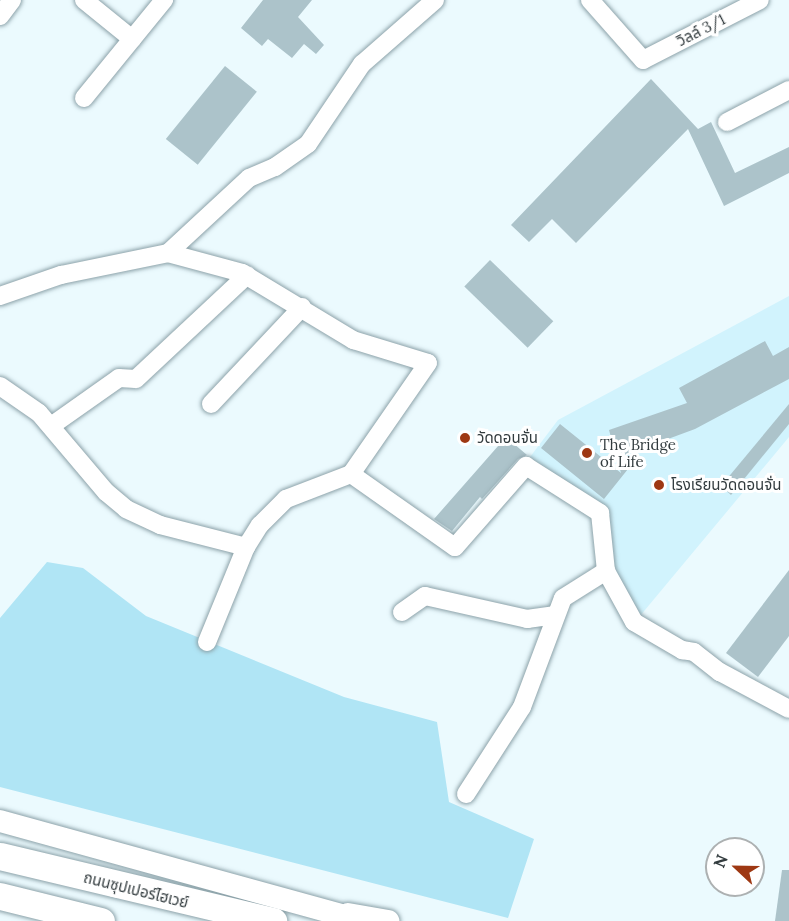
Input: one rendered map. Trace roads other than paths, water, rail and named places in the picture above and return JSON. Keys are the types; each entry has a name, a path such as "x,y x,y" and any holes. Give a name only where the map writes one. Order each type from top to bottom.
{"highway":[{"name":"ถนนซุปเปอร์ไฮเวย์","path":"0,856 273,921"},
{"path":"0,896 101,921"}],"main road":[{"path":"0,821 363,921"},
{"path":"329,910 388,921"}],"street":[{"path":"0,16 12,0"},
{"path":"84,0 132,39"},
{"path":"84,98 164,0"},
{"path":"168,253 249,178 275,167 308,144 362,64 435,0"},
{"name":"วิลล์ 3/1","path":"590,0 643,60 760,0"},
{"path":"727,122 789,90"},
{"path":"0,296 61,275 168,253 247,275 353,340 428,363 351,474 286,499 246,547 207,642"},
{"path":"51,426 119,378 136,379 247,275"},
{"path":"211,404 302,307"},
{"path":"0,386 51,426 106,492 126,509 160,525 246,547"},
{"path":"351,474 455,547 526,466 600,513 606,571 634,622 682,650 694,652 720,672 789,709"},
{"path":"466,794 522,707 564,598 606,571"},
{"path":"402,612 425,596 527,619 556,615"}],"place":[{"name":"วัดดอนจั่น","path":"465,438"},
{"name":"The Bridge of Life","path":"587,453"},
{"name":"โรงเรียนวัดดอนจั่น","path":"659,485"}]}
